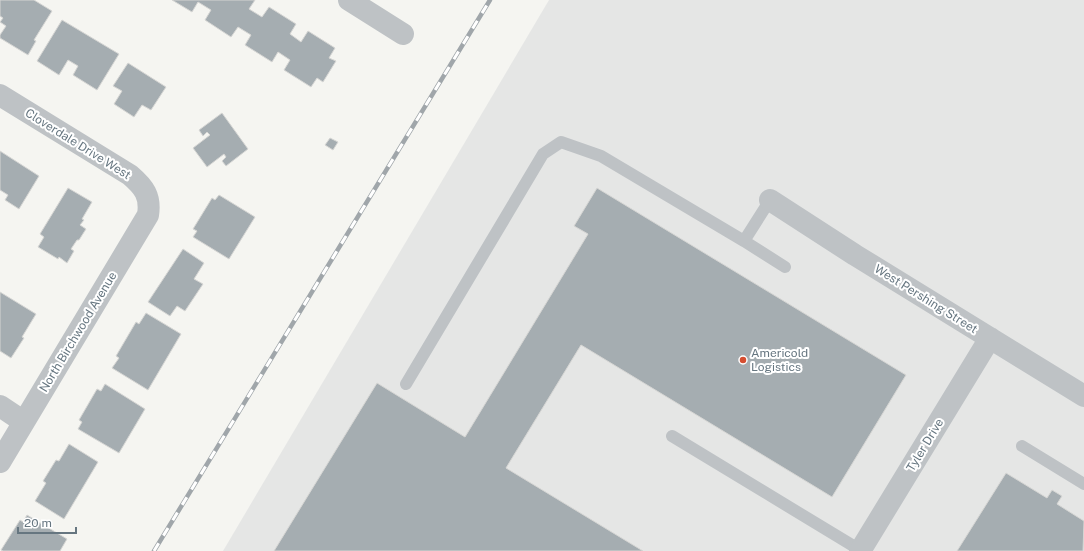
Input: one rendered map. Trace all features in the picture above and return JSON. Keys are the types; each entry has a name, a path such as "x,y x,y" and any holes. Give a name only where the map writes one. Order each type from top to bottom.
{"street":[{"path":"349,0 403,34"},
{"name":"Cloverdale Drive West","path":"0,95 130,175 139,182 145,190 148,200"},
{"name":"North Birchwood Avenue","path":"0,462 148,215 150,207 148,200"},
{"name":"West Pershing Street","path":"770,200 862,259 1084,396"},
{"name":"Tyler Drive","path":"860,551 990,338"},
{"path":"0,406 24,422"}],"lane":[{"path":"406,384 544,154 561,142 601,156 785,267"},
{"path":"744,241 770,200"},
{"path":"672,436 860,551"},
{"path":"1022,446 1084,484"}],"shaded area":[{"path":"549,0 1084,0 1084,551 223,551"}],"building":[{"path":"0,0 34,0 52,11 34,40 36,41 28,55 0,38 0,35 6,26 0,22 3,18 0,16"},
{"path":"172,0 255,0 249,9 262,17 269,7 296,24 290,34 301,42 308,31 335,48 329,58 336,61 323,82 317,78 311,87 284,70 290,60 278,52 272,62 245,45 251,35 238,27 231,37 205,20 211,10 198,2 192,12"},
{"path":"62,20 119,54 97,90 73,75 78,66 68,60 59,75 37,61"},
{"path":"128,63 166,87 151,110 142,105 134,117 114,104 122,91 113,86"},
{"path":"222,113 248,149 226,166 222,161 226,157 224,154 207,167 193,148 210,135 207,132 203,136 199,130"},
{"path":"330,138 338,142 333,150 325,145"},
{"path":"0,151 39,176 19,209 5,200 8,195 0,190"},
{"path":"68,188 92,202 82,219 84,220 80,225 86,229 71,249 74,251 67,263 59,257 58,259 38,247 44,237 40,234"},
{"name":"Americold Logistics","path":"597,188 906,375 832,497 581,345 506,468 643,551 274,551 377,383 465,437 588,234 574,226"},
{"path":"219,195 255,217 229,259 193,237 197,231 193,229 212,198 215,200"},
{"path":"183,249 204,263 194,279 203,284 185,311 177,306 170,316 148,302"},
{"path":"0,292 36,314 22,337 24,338 11,358 0,351"},
{"path":"146,313 181,334 148,390 112,368 119,358 116,356 136,322 139,324"},
{"path":"105,384 145,409 119,453 78,429 82,422 79,420 97,389 101,391"},
{"path":"69,444 98,462 64,519 35,501 46,483 43,481 56,460 59,461"},
{"path":"1006,473 1047,498 1052,490 1062,496 1057,504 1084,521 1083,551 957,551"},
{"path":"27,515 67,539 60,551 1,550 20,520 23,522"}],"railway":[{"path":"154,551 490,0"}],"place":[{"name":"Americold Logistics","path":"743,360"}]}
